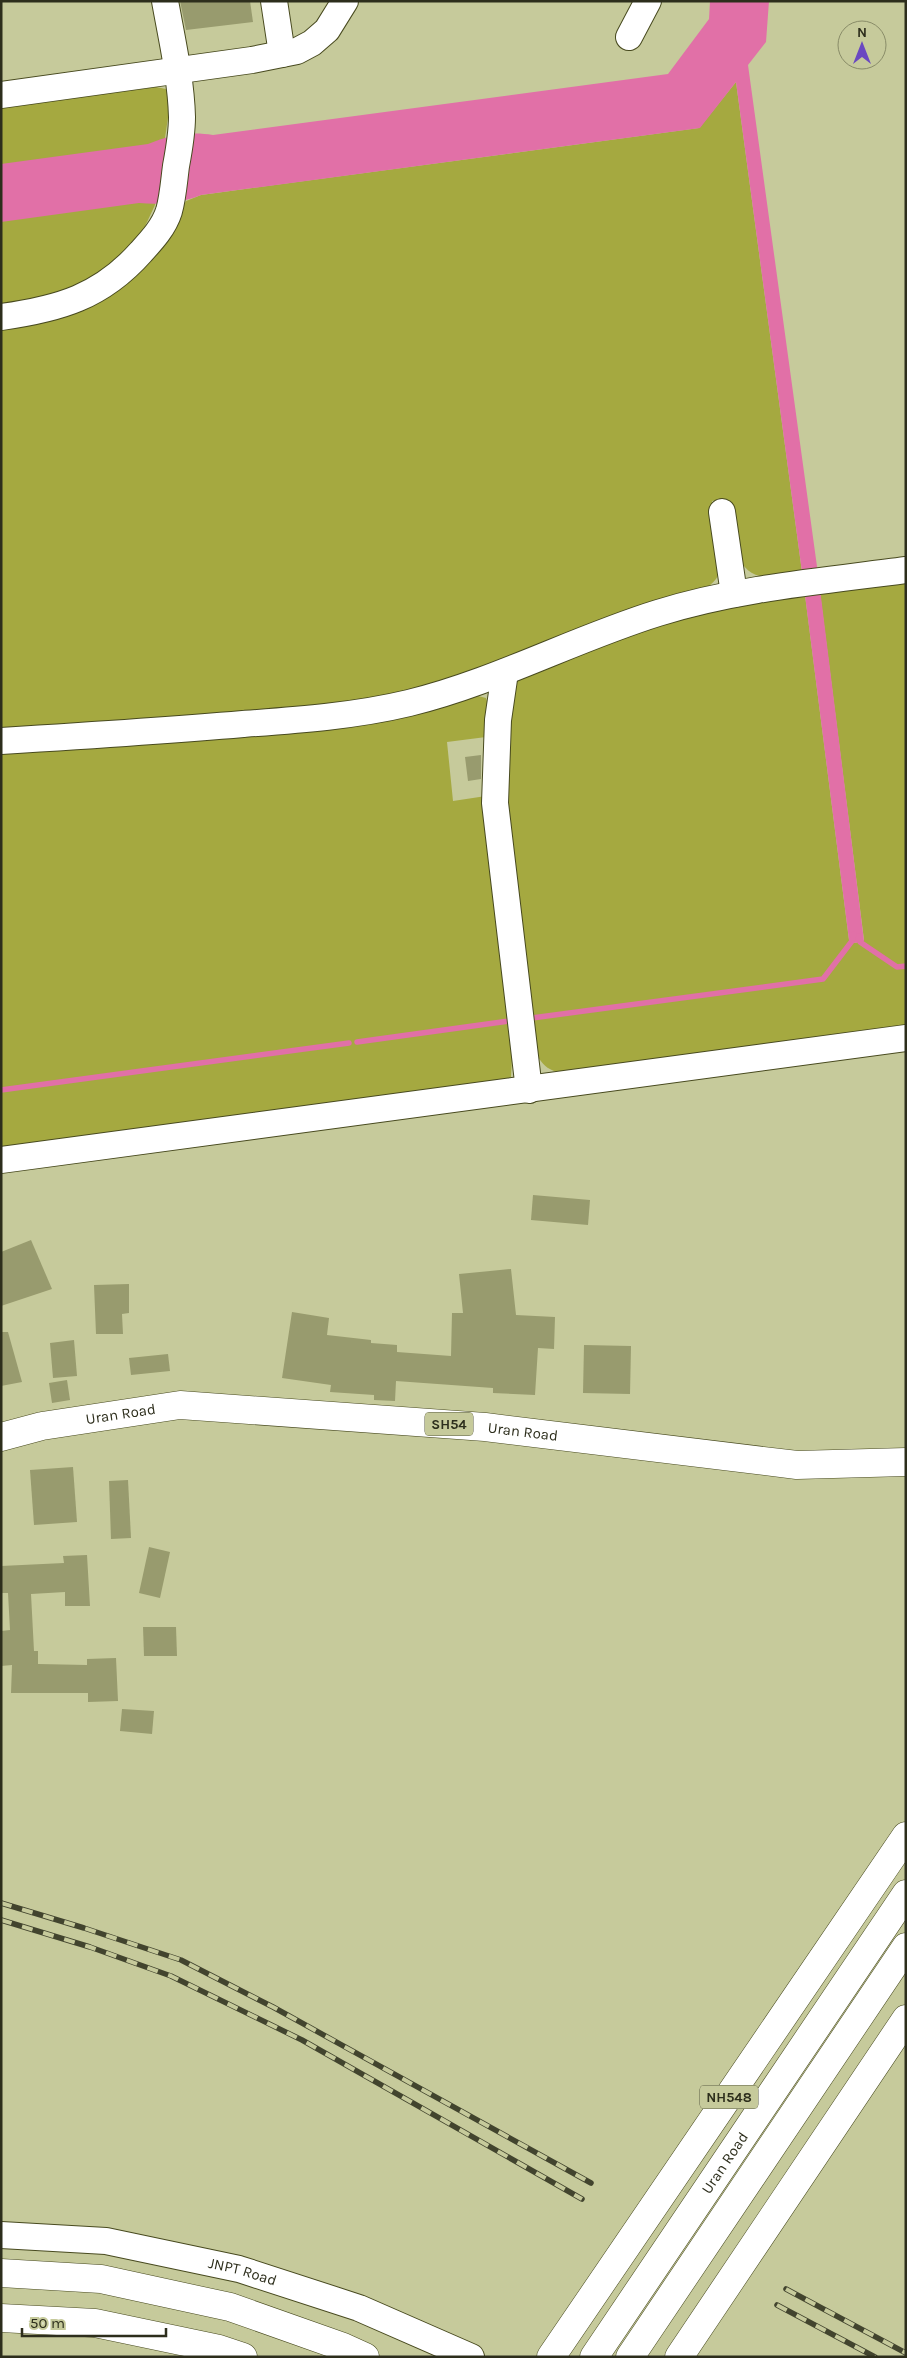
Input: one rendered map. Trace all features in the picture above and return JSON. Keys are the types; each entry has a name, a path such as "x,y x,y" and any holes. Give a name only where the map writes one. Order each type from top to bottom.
{"main road":[{"name":"Uran Road","path":"1,1437 42,1426 180,1405 485,1427 797,1465 903,1461"},
{"name":"NH548","path":"551,2357 906,1836"},
{"name":"Uran Road","path":"594,2357 906,1894"},
{"name":"Uran Road","path":"630,2357 906,1947"},
{"path":"679,2357 906,2019"},
{"path":"1,2273 101,2279 230,2307 343,2347 365,2357"},
{"path":"1,2318 95,2323 219,2348 242,2357"}],"street":[{"path":"1,317 60,306 81,299 96,291 116,277 149,244 166,218 171,203 182,119 177,71 165,1"},
{"path":"274,1 282,54"},
{"path":"1,95 177,71 297,51 312,43 327,30 345,1"},
{"path":"629,37 642,4"},
{"path":"722,512 734,594"},
{"path":"1,741 249,724 366,712 410,702 505,672 660,612 734,594 906,570"},
{"path":"505,672 498,720 495,803 529,1090"},
{"path":"1,1160 906,1038"},
{"name":"JNPT Road","path":"1,2235 106,2241 239,2269 359,2308 471,2357"}],"shaded area":[{"path":"710,1 769,1 766,42 748,65 819,581 864,941 855,943 849,940 736,82 700,128 201,195 171,203 139,203 1,222 1,164 148,144 180,135 196,133 213,135 668,74 709,19"},
{"path":"736,82 802,572 770,577 760,576 751,572 743,565 734,544 730,532 725,499 712,501 720,563 716,579 711,584 704,589 510,661 389,696 325,707 1,734 1,327 26,324 175,221 186,201 201,195 699,128"},
{"path":"156,87 166,89 169,94 169,111 155,205 140,237 124,256 73,292 1,309 1,107"},
{"path":"906,581 906,1029 557,1072 548,1068 537,1055 503,793 514,685 519,678 648,629 744,603 805,595 849,940 855,943 864,940 820,593"},
{"path":"478,696 486,698 488,705 486,737 447,742 453,801 486,796 512,1058 511,1077 505,1082 1,1150 1,749"}],"building":[{"path":"180,1 250,1 253,22 186,30"},
{"path":"481,755 481,779 468,781 465,757"},
{"path":"533,1195 590,1200 588,1225 531,1220"},
{"path":"31,1240 52,1289 1,1306 1,1252"},
{"path":"511,1269 516,1315 555,1317 554,1349 538,1348 535,1395 493,1393 493,1388 396,1381 395,1401 374,1400 374,1395 330,1392 331,1385 282,1378 292,1312 329,1318 327,1335 371,1340 371,1343 397,1345 397,1352 451,1356 452,1313 463,1313 459,1274"},
{"path":"129,1284 129,1313 122,1314 123,1334 96,1334 94,1285"},
{"path":"1,1332 8,1332 22,1382 1,1386"},
{"path":"74,1340 77,1376 53,1378 50,1343"},
{"path":"584,1345 631,1346 630,1394 583,1393"},
{"path":"168,1354 170,1371 131,1375 129,1358"},
{"path":"67,1380 70,1400 52,1403 49,1383"},
{"path":"73,1467 77,1522 34,1525 30,1470"},
{"path":"128,1480 131,1538 111,1539 109,1481"},
{"path":"149,1547 170,1552 160,1598 139,1593"},
{"path":"87,1555 90,1606 65,1606 65,1592 31,1594 34,1651 38,1651 38,1664 87,1665 87,1659 116,1658 118,1701 88,1702 88,1693 11,1693 12,1665 1,1666 1,1631 10,1630 8,1593 1,1593 1,1566 64,1563 63,1556"},
{"path":"143,1627 176,1627 177,1656 144,1656"},
{"path":"122,1709 154,1711 152,1734 120,1731"}],"waterway":[{"path":"532,1018 823,979 852,941 854,934"},
{"path":"858,936 860,942 897,967 906,966"},
{"path":"357,1042 509,1021"},
{"path":"1,1090 349,1043"}],"railway":[{"path":"1,1903 181,1960 273,2007 591,2183"},
{"path":"1,1920 90,1947 171,1976 302,2040 582,2199"},
{"path":"786,2289 906,2353"},
{"path":"777,2305 875,2357"}]}
